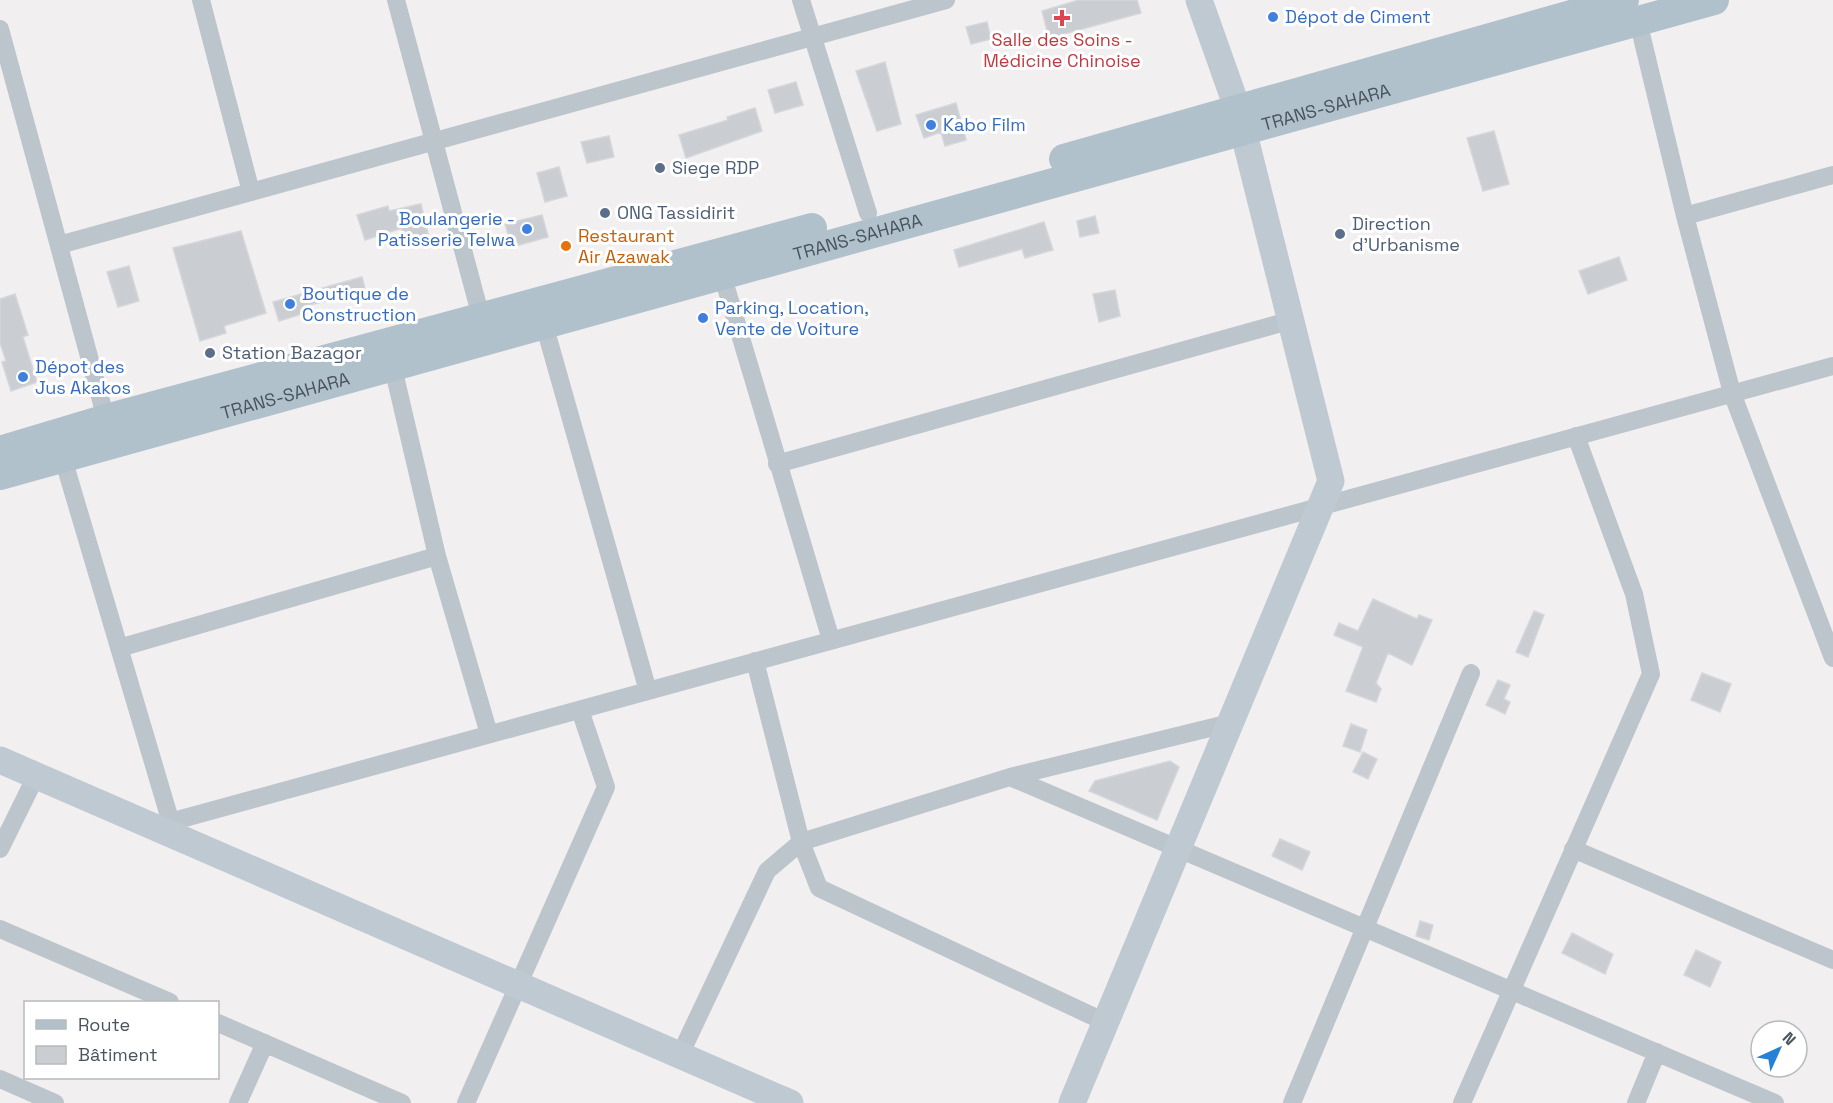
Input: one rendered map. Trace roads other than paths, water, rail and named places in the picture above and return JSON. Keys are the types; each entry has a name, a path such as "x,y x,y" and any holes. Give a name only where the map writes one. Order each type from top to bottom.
{"main road":[{"name":"TRANS-SAHARA","path":"0,475 59,447 106,419 390,354 544,324 722,274 1240,121 1631,10 1714,0"},
{"name":"TRANS-SAHARA","path":"0,451 59,447 390,354 481,317 868,213 1240,121"}],"street":[{"path":"201,0 251,192"},
{"path":"396,0 481,317"},
{"path":"801,0 868,213"},
{"path":"59,245 946,0"},
{"path":"1072,1103 1330,481 1292,320 1240,121 1199,0"},
{"path":"1631,10 1732,393 1833,658"},
{"path":"0,29 106,419"},
{"path":"1685,216 1833,175"},
{"path":"722,274 831,640"},
{"path":"777,464 1292,320"},
{"path":"544,324 648,691"},
{"path":"390,354 437,556 489,734"},
{"path":"172,828 489,734 1833,366"},
{"path":"1462,1103 1651,674 1634,594 1576,436"},
{"path":"59,447 172,828"},
{"path":"119,648 437,556"},
{"path":"755,661 801,842 819,888 1106,1022"},
{"path":"1292,1103 1363,927 1471,673"},
{"path":"466,1103 606,787 580,710"},
{"path":"680,1055 767,871 801,842 1010,777 1230,723"},
{"path":"0,760 172,828 790,1103"},
{"path":"0,849 37,774"},
{"path":"1010,777 1774,1103"},
{"path":"1573,849 1833,960"},
{"path":"0,929 168,1001"},
{"path":"219,1023 402,1103"},
{"path":"238,1103 264,1043"},
{"path":"1636,1103 1657,1053"},
{"path":"0,1079 55,1103"}],"place":[{"name":"Dépot de Ciment","path":"1273,17"},
{"name":"Salle des Soins - Médicine Chinoise","path":"1062,18"},
{"name":"Kabo Film","path":"931,125"},
{"name":"Siege RDP","path":"660,168"},
{"name":"ONG Tassidirit","path":"605,213"},
{"name":"Boulangerie - Patisserie Telwa","path":"527,229"},
{"name":"Direction d'Urbanisme","path":"1340,234"},
{"name":"Restaurant Air Azawak","path":"566,246"},
{"name":"Boutique de Construction","path":"290,304"},
{"name":"Parking, Location, Vente de Voiture","path":"703,318"},
{"name":"Station Bazagor","path":"210,353"},
{"name":"Dépot des Jus Akakos","path":"23,377"}]}
